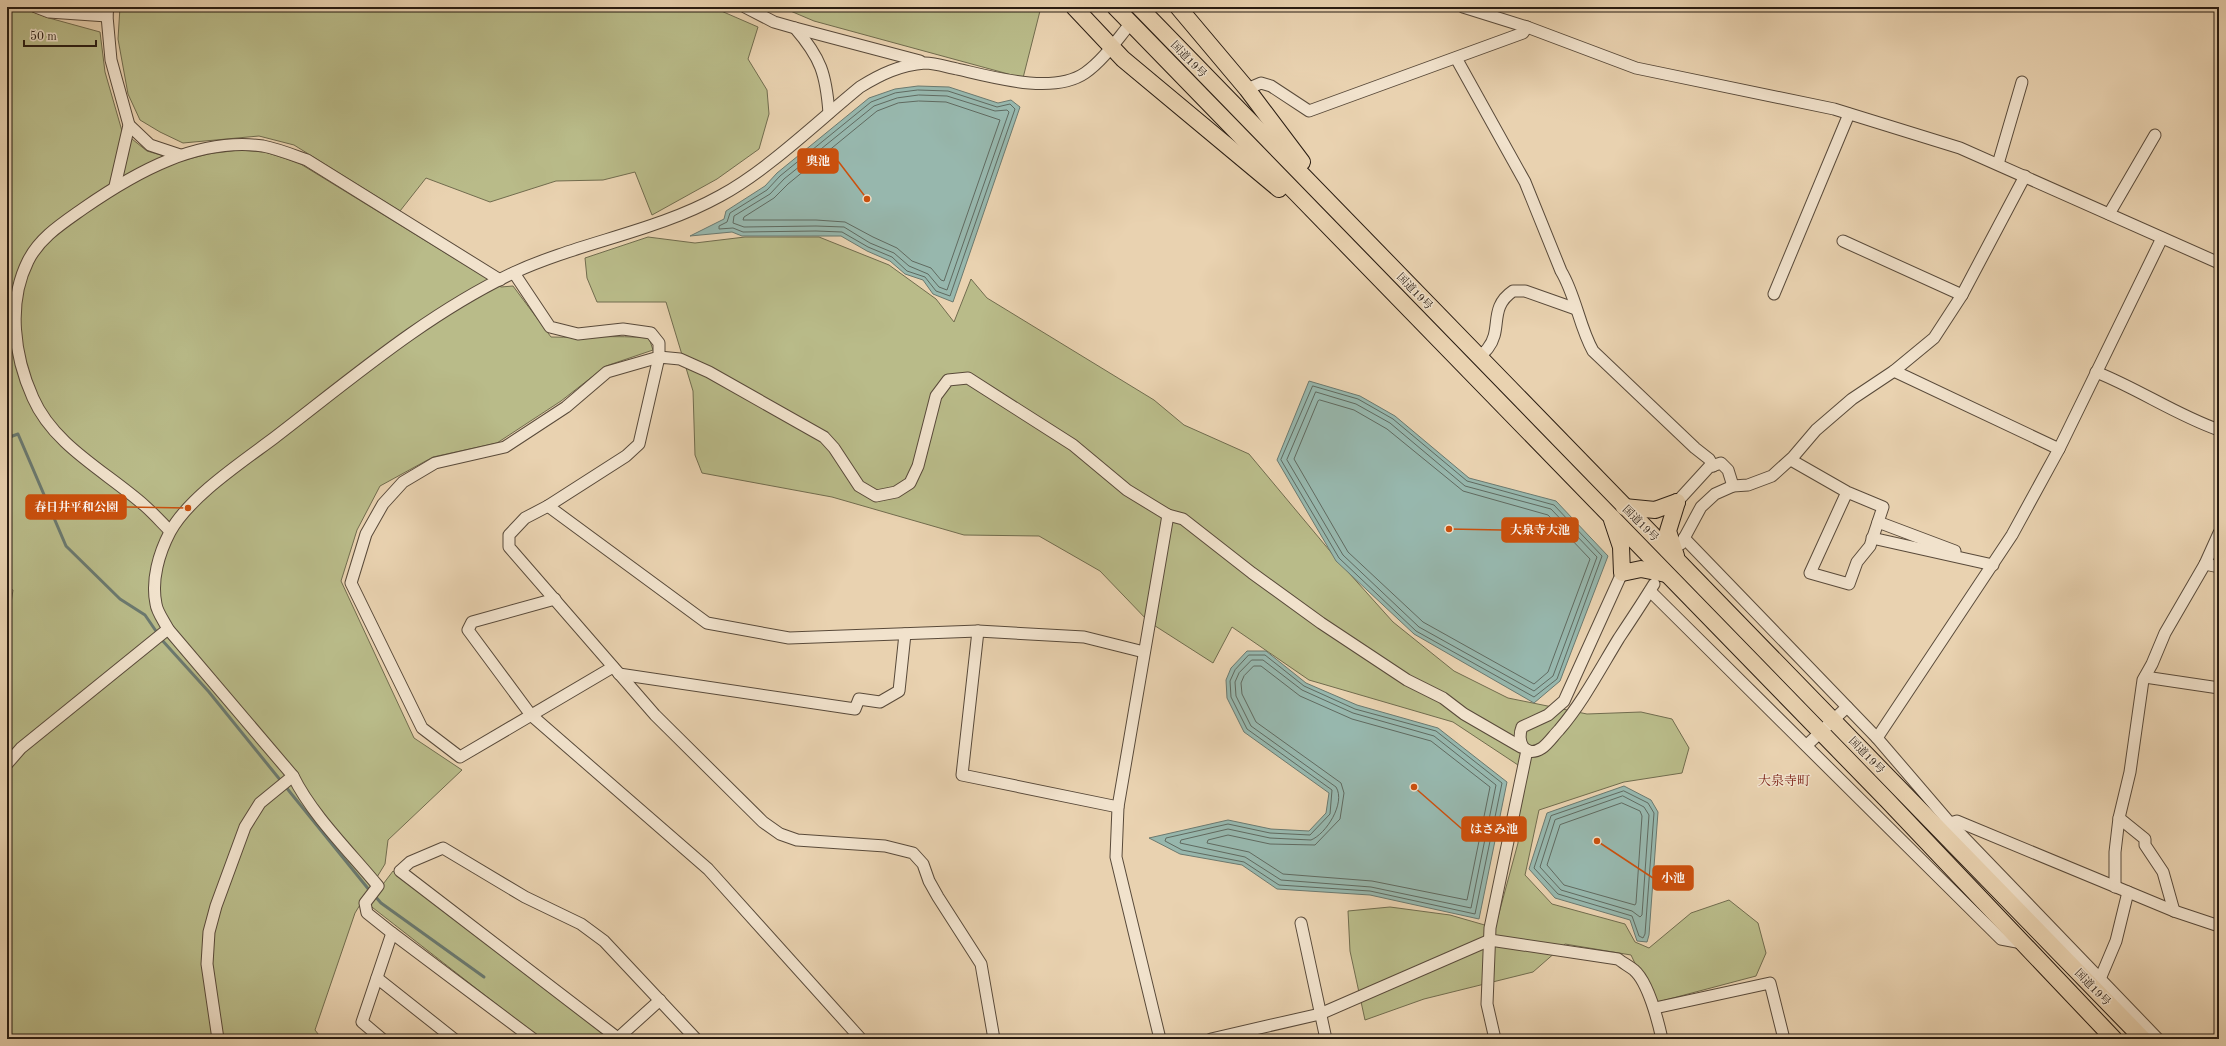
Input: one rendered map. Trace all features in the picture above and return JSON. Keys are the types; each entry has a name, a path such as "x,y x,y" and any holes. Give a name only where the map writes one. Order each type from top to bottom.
{"highway":[{"path":"1074,7 1123,59 1284,193 1302,200"},
{"name":"国道19号","path":"1115,7 1611,517 1657,583 1821,732 2114,1039"},
{"name":"国道19号","path":"1139,7 2143,1039"},
{"path":"1178,7 1247,89 1310,172 1315,188"},
{"path":"1624,506 1655,510 1677,502"},
{"path":"1677,502 1668,531 1677,560"},
{"path":"1611,517 1621,547 1622,573 1641,569 1657,583"}],"street":[{"path":"36,7 49,12 107,11 111,60 129,125 115,186"},
{"path":"745,7 774,22 926,63 1038,84 1061,82 1084,74 1112,47 1126,29"},
{"path":"1463,7 1527,27 1636,68 1849,114 1960,148 2219,263"},
{"path":"1247,89 1261,83 1271,86 1309,111 1523,33 1527,27"},
{"path":"795,28 807,43 824,71 829,113"},
{"path":"1456,58 1525,182 1561,271 1569,284 1584,335 1593,352 1695,448 1709,459 1713,466"},
{"path":"533,1039 392,933 368,913 365,903 378,886 322,819 298,788 292,776 168,629 156,606 156,568 170,531 180,516 202,495 398,343 434,317 514,273 557,255 682,215 721,196 751,176 860,87 878,75 906,65 926,63"},
{"path":"1998,164 2022,82"},
{"path":"1774,294 1849,114"},
{"path":"129,125 150,145 180,155"},
{"path":"2109,214 2155,136"},
{"path":"170,531 146,506 57,434 42,416 33,398 17,346 16,300 21,276 28,259 52,231 115,186 180,155 210,148 249,145 284,152 307,160 500,280"},
{"path":"2025,176 1962,295 1934,338 1894,371 1852,399 1816,430 1791,460 1772,476 1748,485 1733,486 1715,494 1701,507 1683,541 1847,707 1950,823 2158,1039"},
{"path":"1876,738 1994,565 2059,449 2162,238"},
{"path":"1843,241 1962,295"},
{"path":"514,273 550,327 578,334 624,329 651,333 659,343 659,357 638,444 626,456 548,506 525,518 515,526 509,535 509,547 655,715 763,822 780,834 797,840 885,846 913,853 923,864 935,892 981,964 994,1039"},
{"path":"1479,357 1488,348 1492,341 1500,303 1513,291 1525,291 1576,309"},
{"path":"905,634 899,692 880,702 859,699 855,709 616,670 531,715 460,757 422,728 351,583 366,534 383,504 403,482 435,463 505,447 566,407 607,372 659,357 680,359 709,372 824,437 834,448 859,486 876,496 896,492 910,482 918,466 936,396 948,380 968,378 1074,445 1127,490 1168,515 1183,519 1252,573 1321,623 1407,680 1443,698 1464,714 1524,748 1534,751 1542,748 1577,709 1657,583 1807,745 2001,939 2022,943"},
{"path":"1894,371 2059,449"},
{"path":"2096,372 2126,384 2194,421 2219,430"},
{"path":"1791,460 1847,492 1883,507 1870,546 1857,562 1849,584 1810,573 1847,492"},
{"path":"1677,502 1708,467 1721,463 1728,470 1733,486"},
{"path":"548,506 707,623 788,638 978,631 1084,637 1144,652"},
{"path":"1160,1039 1116,856 1118,807 1168,515"},
{"path":"1878,522 1994,565"},
{"path":"2115,887 2115,852 2119,818 2130,772 2143,680 2165,633 2204,564 2219,533"},
{"path":"1872,538 1994,565"},
{"path":"2204,564 2219,567"},
{"path":"1495,1039 1487,1004 1490,928 1524,748 1519,734 1522,727 1548,715 1564,701 1622,573"},
{"path":"555,599 472,622 468,630 531,715 708,869 861,1039"},
{"path":"7,764 31,740 168,629"},
{"path":"978,631 962,775 1118,807"},
{"path":"2145,677 2219,688"},
{"path":"1807,745 1847,707"},
{"path":"218,1039 207,964 209,932 216,906 245,827 260,803 292,776"},
{"path":"2119,818 2145,839 2145,845 2162,872 2174,911"},
{"path":"1950,823 1957,821 2174,911 2219,926"},
{"path":"660,1000 619,1039 400,871 410,862 443,848 525,897 581,924 604,941 660,1000 696,1039"},
{"path":"2100,978 2116,941 2128,892"},
{"path":"1301,923 1326,1039"},
{"path":"382,1039 362,1022 392,933"},
{"path":"1211,1039 1320,1014 1490,940 1618,960 1635,970 1654,1008 1662,1039"},
{"path":"377,978 454,1039"},
{"path":"1654,1008 1770,983 1784,1039"}],"green space":[{"path":"7,7 20,7 49,18 100,32 105,72 122,131 147,151 181,161 208,154 239,150 265,152 299,163 501,287 513,286 551,337 649,338 653,350 606,366 561,401 497,443 433,457 380,486 357,530 341,581 414,738 462,770 388,840 385,864 355,913 315,1030 322,1039 7,1039 7,630 13,590 7,588"},
{"path":"120,7 712,7 758,27 748,59 767,90 769,114 759,149 717,179 652,215 635,172 603,180 556,181 490,202 426,178 400,211 294,145 259,136 183,143 140,120 128,94 118,39"},
{"path":"781,7 1041,7 1023,78 814,21"},
{"path":"648,237 695,243 745,237 819,237 889,265 936,299 954,322 971,279 987,298 1154,400 1184,425 1249,454 1340,563 1393,622 1454,671 1508,698 1587,714 1641,712 1672,719 1689,748 1682,773 1624,782 1539,810 1525,875 1552,904 1625,924 1635,942 1649,948 1691,913 1729,900 1758,923 1766,953 1756,976 1654,1003 1631,955 1565,944 1533,972 1424,999 1365,1020 1350,951 1348,911 1390,907 1450,915 1495,928 1518,843 1518,765 1453,722 1309,680 1232,627 1213,663 1149,622 1100,571 1039,536 964,535 832,497 702,473 695,455 693,391 666,302 597,302 587,278 585,258"},
{"path":"393,871 612,1039 541,1039 368,904"}],"water":[{"path":"918,86 949,87 998,103 1011,100 1020,107 953,302 933,294 923,280 905,274 890,261 867,251 841,236 742,236 732,232 690,236 724,219 726,211 765,186 777,173 869,98 895,89"},
{"path":"1309,381 1360,396 1395,416 1469,478 1556,501 1608,556 1560,681 1534,703 1414,634 1336,561 1277,460"},
{"path":"1247,651 1266,651 1306,683 1357,705 1438,728 1507,782 1479,919 1370,895 1277,889 1242,865 1180,854 1149,838 1228,820 1271,829 1309,831 1326,813 1329,793 1244,732 1227,698 1226,680 1231,668"},
{"path":"1624,786 1651,800 1658,812 1649,935 1647,942 1637,941 1630,920 1555,898 1529,869 1547,813"}],"waterway":[{"path":"7,438 18,434 66,546 120,599 145,615 158,634"},
{"path":"161,639 209,692 370,891"},
{"path":"374,895 381,903 484,977"}],"place":[{"name":"奥池","path":"867,199"},
{"name":"春日井平和公園","path":"188,508"},
{"name":"大泉寺大池","path":"1449,529"},
{"name":"はさみ池","path":"1414,787"},
{"name":"小池","path":"1597,841"}],"district":[{"name":"大泉寺町","path":"1784,780"}]}
